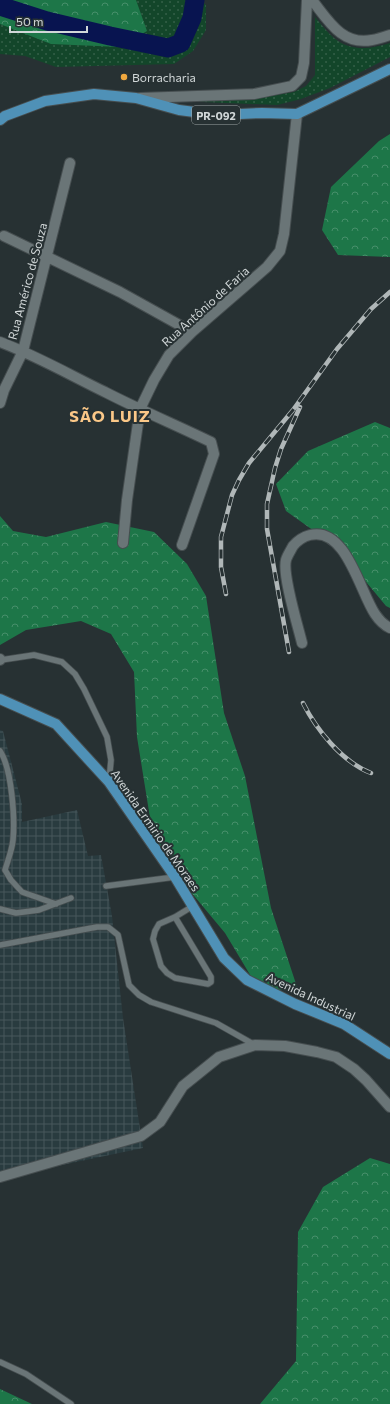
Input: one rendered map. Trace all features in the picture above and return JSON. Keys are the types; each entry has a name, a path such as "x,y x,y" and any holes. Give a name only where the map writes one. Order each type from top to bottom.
{"main road":[{"name":"PR-092","path":"0,120 5,116 46,101 94,94 136,98 179,110 218,115 262,113 298,114 390,69"},
{"name":"Avenida Ermirio de Moraes","path":"0,699 56,724 109,782 175,878 224,958"},
{"name":"Avenida Industrial","path":"224,958 247,980 295,1004 344,1024 390,1054"}],"street":[{"path":"136,98 254,94 292,86 301,77 304,64 307,0"},
{"path":"312,0 339,33 352,40 371,41 390,35"},
{"name":"Rua Antônio de Faria","path":"123,543 127,500 140,409 154,380 170,355 192,332 267,267 280,252 284,234 298,114"},
{"name":"Rua Américo de Souza","path":"0,403 4,390 23,351 70,163"},
{"path":"4,236 120,292 192,332"},
{"path":"0,342 23,351 140,409 211,442 214,454 182,545"},
{"path":"302,643 286,576 286,560 293,546 301,538 314,535 324,536 332,540 343,550 374,614 384,625 390,628"},
{"path":"0,1177 141,1136 160,1122 183,1086 219,1057 255,1045 285,1046 336,1057 354,1069 366,1080 390,1107"}],"lane":[{"path":"0,660 34,655 62,662 75,674 84,689 107,737 111,760 109,782"},
{"path":"0,752 8,772 13,808 13,840 3,871 22,892 56,904"},
{"path":"106,886 175,878"},
{"path":"0,909 16,913 39,910 71,898"},
{"path":"175,917 211,977 211,982 208,984 176,978 167,973 161,966 153,939 159,924 175,917 192,906"},
{"path":"0,945 98,927 108,927 118,935 129,985 139,995 151,1002 216,1023 255,1045"},
{"path":"0,1362 26,1374 71,1404"}],"shaded area":[{"path":"0,730 3,731 22,804 22,822 77,810 88,856 101,855 112,916 123,1018 143,1148 0,1178"}],"green space":[{"path":"0,0 201,0 206,5 206,30 193,51 174,64 56,67 25,56 0,54"},
{"path":"0,0 136,0 147,31 120,47 51,44 0,24"},
{"path":"315,17 326,31 347,46 368,48 390,43 390,57 330,88 301,99 277,105 179,101 271,96 294,92 306,86 315,75"},
{"path":"390,134 390,257 338,255 322,230 331,187 379,141"},
{"path":"375,422 390,428 390,608 386,606 338,548 286,511 276,484 308,451"},
{"path":"0,516 13,531 46,537 106,522 154,532 187,564 206,596 224,713 245,776 271,908 297,987 261,993 225,933 155,849 137,737 134,672 111,634 81,621 26,630 0,645"},
{"path":"370,1158 390,1164 390,1404 260,1404 296,1361 298,1232 323,1187"},
{"path":"0,1389 32,1404 0,1404"}],"waterway":[{"path":"0,6 47,21 168,48 181,43 192,18 195,0"}],"railway":[{"path":"226,594 221,567 221,537 232,495 239,480 249,463 293,410 337,349 371,309 390,292"},
{"path":"289,652 267,529 267,504 281,449 300,407"},
{"path":"303,703 308,713 331,744 350,761 371,773"}],"place":[{"name":"Borracharia","path":"124,77"}],"district":[{"name":"SÃO LUIZ","path":"110,415"}]}
